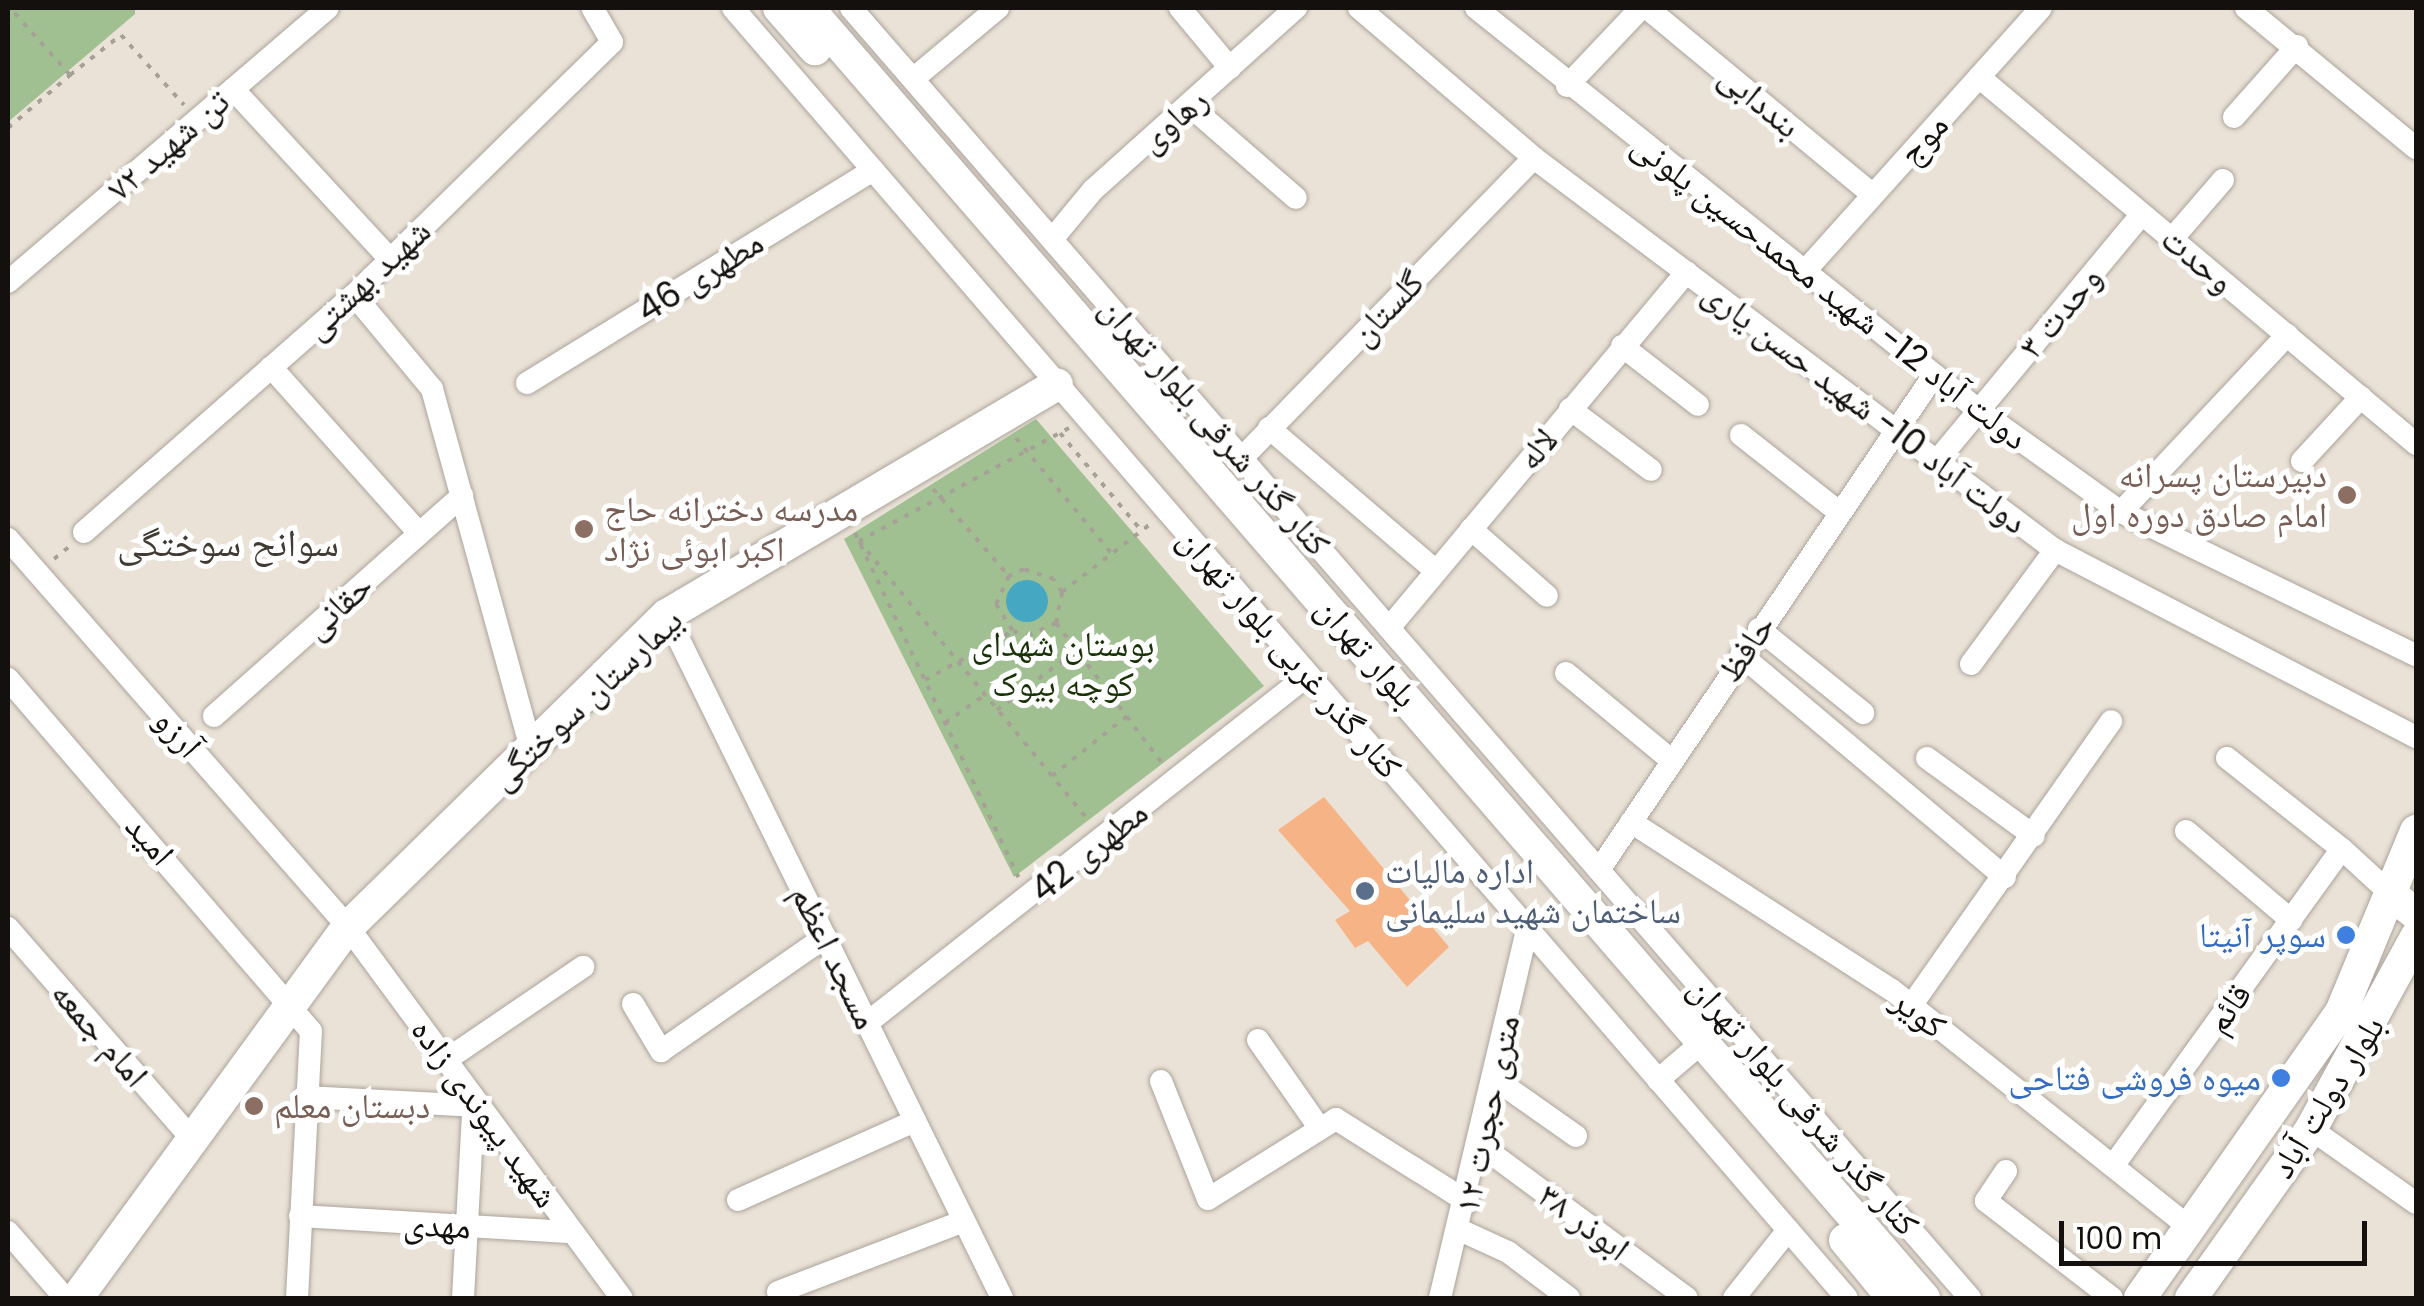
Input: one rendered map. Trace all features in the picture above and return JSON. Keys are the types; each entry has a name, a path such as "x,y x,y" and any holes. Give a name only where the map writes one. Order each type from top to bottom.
{"main road":[{"name":"بلوار تهران","path":"779,8 1692,1051 1893,1298"},
{"name":"بلوار تهران","path":"808,8 1924,1298"},
{"name":"بیمارستان سوختگی","path":"77,1298 348,927 667,615 1056,384"},
{"name":"بلوار دولت آباد","path":"2140,1298 2340,1012 2404,904 2416,831"},
{"name":"بلوار دولت آباد","path":"2191,1298 2312,1129 2404,988 2416,938"}],"street":[{"name":"۷۲ تن شهید","path":"8,282 328,8"},
{"name":"شهید بهشتی","path":"84,532 354,294 612,42 592,8"},
{"name":"کنار گذر غربی بلوار تهران","path":"734,8 1847,1298"},
{"name":"کنار گذر شرقی بلوار تهران","path":"851,8 1054,237 1240,459 1970,1298"},
{"path":"913,79 998,8"},
{"path":"1180,8 1230,68"},
{"name":"رهاوی","path":"1054,237 1093,190 1296,8"},
{"name":"دولت آباد 10- شهید حسن یاری","path":"1359,8 1534,158 2055,550 2416,737"},
{"name":"دولت آباد 12- شهید محمدحسین پلونی","path":"1476,8 1568,86 1977,410 2121,512 2416,655"},
{"path":"1568,86 1644,8"},
{"name":"بنددابی","path":"1644,8 1873,196"},
{"name":"موج","path":"1805,271 2041,8"},
{"path":"2246,8 2297,46 2416,148"},
{"path":"2234,117 2297,46"},
{"name":"وحدت","path":"1979,77 2416,444"},
{"path":"233,89 390,259"},
{"path":"1190,106 1296,198"},
{"name":"گلستان","path":"1240,459 1534,158"},
{"name":"مطهری 46","path":"527,383 872,170"},
{"path":"2172,238 2223,180"},
{"name":"وحدت ۳","path":"1936,462 2142,214"},
{"name":"لاله","path":"1389,628 1687,272"},
{"path":"354,294 432,389 531,748"},
{"path":"2121,512 2287,335"},
{"path":"1622,346 1698,405"},
{"path":"271,367 419,533"},
{"name":"حافظ","path":"1599,870 1740,655 1934,374"},
{"path":"2302,461 2361,398"},
{"path":"1570,409 1651,470"},
{"path":"1268,428 1436,572"},
{"path":"1741,436 1838,512"},
{"name":"حقانی","path":"214,716 462,496"},
{"path":"1470,529 1547,596"},
{"name":"آرزو","path":"8,538 348,927"},
{"path":"1971,664 2055,550"},
{"name":"مسجد اعظم","path":"667,615 1002,1298"},
{"path":"1759,629 1863,713"},
{"path":"1740,655 2005,877"},
{"path":"1566,673 1672,760"},
{"name":"مطهری 42","path":"867,1022 1029,899 1308,675"},
{"name":"امید","path":"8,679 293,1002"},
{"path":"1910,1006 2034,836 2111,721"},
{"path":"1927,758 2034,836"},
{"path":"2228,758 2342,848 2404,904"},
{"name":"کویر","path":"1631,822 1910,1006 2190,1228"},
{"path":"2186,830 2291,920"},
{"name":"قائم","path":"2112,1166 2342,848"},
{"name":"شهید پیوندی زاده","path":"348,927 622,1298"},
{"name":"امام جمعه","path":"8,928 193,1140"},
{"name":"۱۲ متری حجرت","path":"1440,1298 1462,1232 1527,928"},
{"path":"633,1004 662,1051 825,937"},
{"path":"446,1060 583,966"},
{"path":"293,1002 311,1031 297,1298"},
{"path":"1258,1040 1320,1129"},
{"path":"1658,1080 1692,1051"},
{"path":"1495,1079 1576,1136"},
{"path":"1161,1081 1208,1199 1336,1119 1468,1202"},
{"path":"306,1098 474,1102 464,1298"},
{"path":"738,1200 915,1121"},
{"path":"2312,1129 2416,1203"},
{"name":"۳۸ ابوذر","path":"1480,1145 1687,1298"},
{"path":"2006,1171 1986,1201 2112,1298"},
{"name":"مهدی","path":"300,1216 574,1232"},
{"path":"1873,1238 1898,1216"},
{"path":"778,1292 964,1221"},
{"path":"1734,1298 1788,1230"},
{"path":"8,1232 65,1298"},
{"path":"1462,1232 1508,1252 1569,1298"}],"path":[{"path":"10,8 70,75"},
{"path":"8,128 120,35 197,120"},
{"path":"859,541 1086,418"},
{"path":"1000,419 1112,554"},
{"path":"1060,433 1142,530"},
{"path":"916,468 1009,576"},
{"path":"843,510 1029,899"},
{"path":"1168,510 1062,592 1056,623 1176,780"},
{"path":"38,574 84,532"},
{"path":"859,541 1104,838"},
{"path":"1009,576 1040,570 1062,592"},
{"path":"1009,576 996,604 1012,631 1028,636 1056,623"},
{"path":"925,680 1012,631"},
{"path":"997,710 1077,650"},
{"path":"945,723 985,696"},
{"path":"1052,776 1127,716"}],"green space":[{"path":"8,8 135,8 135,14 8,122"},
{"name":"بوستان شهدای کوچه بیوک","path":"1036,419 1264,686 1014,877 844,539"}],"water":[{"path":"1027,580 1042,586 1048,601 1042,616 1027,622 1012,616 1006,601 1012,586"}],"building":[{"name":"اداره مالیات ساختمان شهید سلیمانی","path":"1324,797 1449,947 1407,987 1368,941 1355,948 1335,920 1350,911 1278,830"}],"place":[{"name":"دبیرستان پسرانه امام صادق دوره اول","path":"2347,495"},
{"name":"مدرسه دخترانه حاج اکبر ابوئی نژاد","path":"584,529"},
{"name":"اداره مالیات ساختمان شهید سلیمانی","path":"1365,891"},
{"name":"سوپر آنیتا","path":"2346,935"},
{"name":"میوه فروشی فتاحی","path":"2281,1078"},
{"name":"دبستان معلم","path":"254,1106"}],"district":[{"name":"سوانح سوختگی","path":"228,543"}]}
